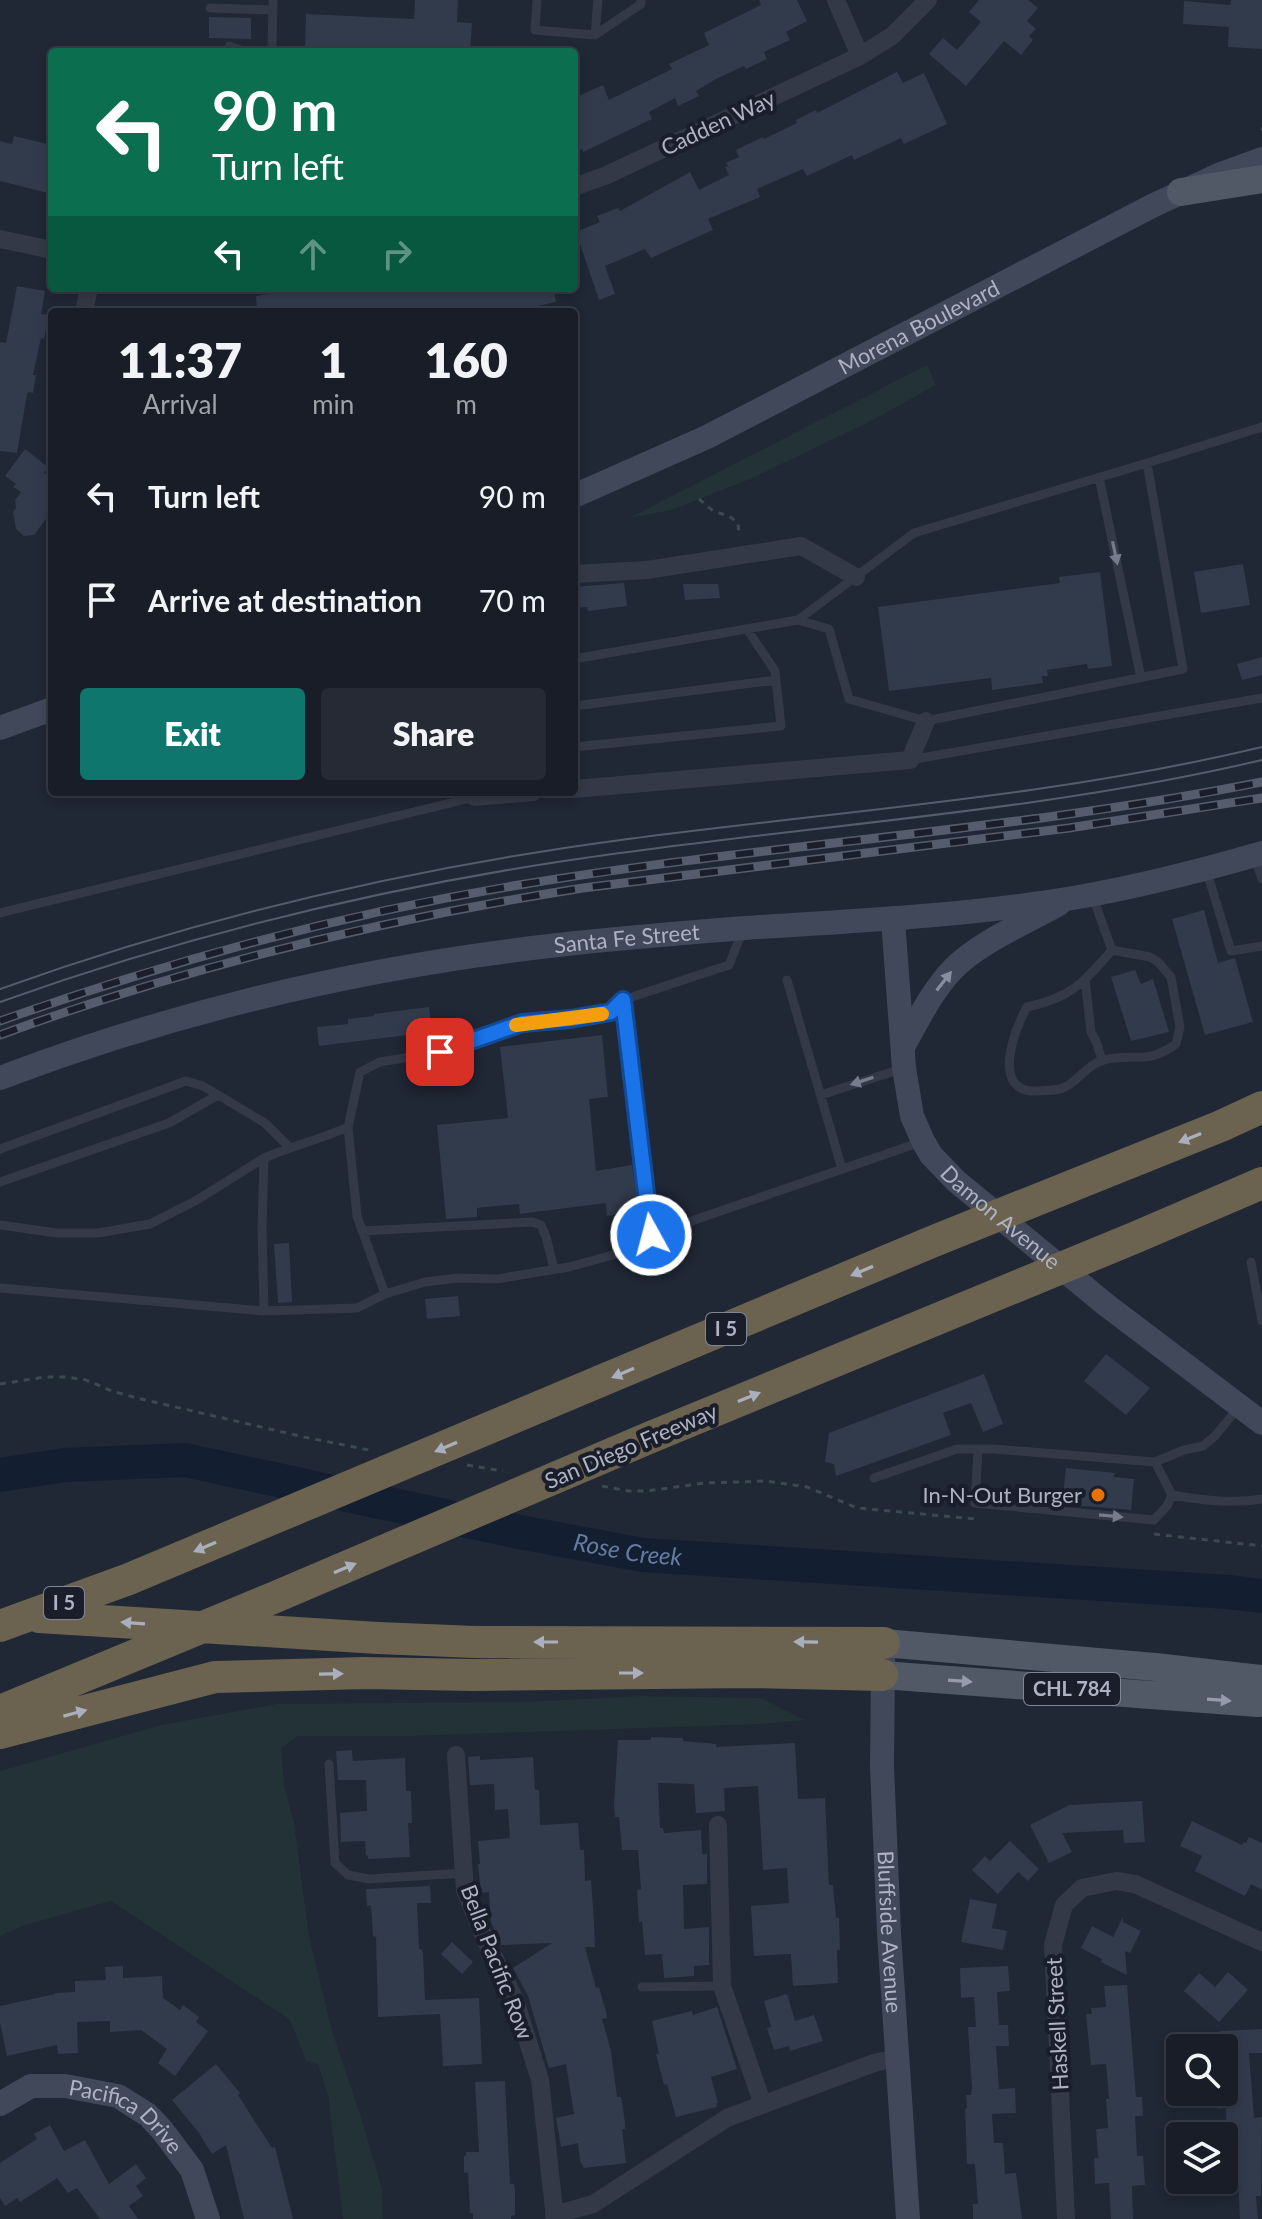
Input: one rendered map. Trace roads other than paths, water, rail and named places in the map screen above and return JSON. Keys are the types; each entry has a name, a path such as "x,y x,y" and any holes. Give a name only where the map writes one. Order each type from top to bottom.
{"highway":[{"name":"I 5","path":"0,1626 129,1579 934,1241 1262,1107"},
{"name":"San Diego Freeway","path":"0,1711 1262,1183"},
{"path":"0,1614 475,1642 884,1643"},
{"path":"0,1733 215,1677 365,1673 752,1672 882,1675"}],"main road":[{"path":"1181,192 1262,179"},
{"name":"CHL 784","path":"884,1643 1262,1679"},
{"name":"CHL 784","path":"882,1675 1258,1703 1262,1700"}],"street":[{"path":"836,0 860,56"},
{"name":"Cadden Way","path":"578,186 607,175 860,56 892,36 928,0"},
{"name":"Morena Boulevard","path":"578,494 707,437 1181,192 1262,159"},
{"path":"0,239 48,249"},
{"path":"578,574 647,570 801,546 856,577"},
{"path":"0,728 48,710"},
{"path":"578,789 910,760 926,721"},
{"name":"Santa Fe Street","path":"0,1078 138,1030 326,982 410,966 557,945 743,928 893,920 1081,897 1258,854"},
{"path":"904,1057 929,1000 954,968 977,950 1081,897"},
{"name":"Damon Avenue","path":"893,920 912,1116 931,1155 967,1190 1105,1304 1262,1423"},
{"name":"Bluffside Avenue","path":"884,1643 886,1858 908,2219"},
{"name":"Bella Pacific Row","path":"456,1755 465,1890 515,2000 540,2080 554,2217 593,2204 727,2118 874,2063 897,2058"},
{"path":"718,1825 722,1986 763,2105"},
{"name":"Haskell Street","path":"1066,2219 1053,1945 1064,1905 1082,1888 1116,1881 1135,1884 1262,1942"},
{"name":"Pacifica Drive","path":"0,2104 31,2086 65,2086 118,2096 148,2115 192,2170 208,2219"}],"lane":[{"path":"537,0 535,30 595,35 641,4 641,0"},
{"path":"595,35 598,0"},
{"path":"210,8 273,5 272,48"},
{"path":"229,46 235,48"},
{"path":"798,620 914,533 1262,427"},
{"path":"578,658 798,620 829,629 849,699 926,721 1183,669 1147,463"},
{"path":"1099,477 1141,678"},
{"path":"578,747 781,726 775,671 747,629"},
{"path":"578,705 776,680"},
{"path":"910,760 1262,698"},
{"path":"0,913 466,796"},
{"path":"1258,854 1262,879"},
{"path":"1206,869 1231,951 1262,946"},
{"path":"1081,897 1112,950 1150,957 1171,977 1180,1027 1176,1044 1162,1054 1138,1059 1102,1060 1064,1088 1032,1091 1021,1088 1008,1072 1016,1027 1027,1007 1065,995 1112,950"},
{"path":"385,1294 357,1216 348,1127 360,1072 380,1062 440,1052 522,1023 611,1012 623,1000 729,965 743,928"},
{"path":"1085,979 1091,1032 1102,1060"},
{"path":"787,980 842,1169"},
{"path":"623,1000 651,1235"},
{"path":"821,1095 904,1057"},
{"path":"0,1149 186,1081 203,1086 265,1123 289,1147"},
{"path":"0,1182 169,1123 218,1095"},
{"path":"0,1225 57,1233 98,1233 150,1224 197,1200 264,1158 348,1127"},
{"path":"0,1288 264,1311 357,1308 385,1294 425,1282 458,1278 497,1279 631,1250 651,1235 923,1141"},
{"path":"264,1158 264,1311"},
{"path":"362,1231 532,1222 541,1225 554,1269"},
{"path":"1251,1262 1259,1287 1262,1321"},
{"path":"874,1478 957,1449 994,1449 1155,1462 1203,1446 1240,1405"},
{"path":"978,1450 975,1503 1154,1520 1172,1495"},
{"path":"1155,1462 1172,1495"},
{"path":"1172,1495 1203,1500 1262,1499"},
{"path":"329,1764 335,1863 348,1875 369,1879 464,1873"},
{"path":"642,1987 722,1986"}],"waterway":[{"name":"Rose Creek","path":"0,1475 65,1465 185,1460 514,1531 643,1555 1262,1596"}],"tram line":[{"path":"0,989 232,917 310,897 468,864 628,839 1026,791 1105,779 1262,747"},
{"path":"0,1002 135,957 272,919 411,888 640,850 1086,794 1262,760"}],"railway":[{"path":"0,1021 256,941 453,897 704,858 1077,813 1262,782"},
{"path":"0,1035 215,966 361,930 509,900 583,888 1069,828 1262,798"}],"place":[{"name":"In-N-Out Burger","path":"1098,1495"}]}
